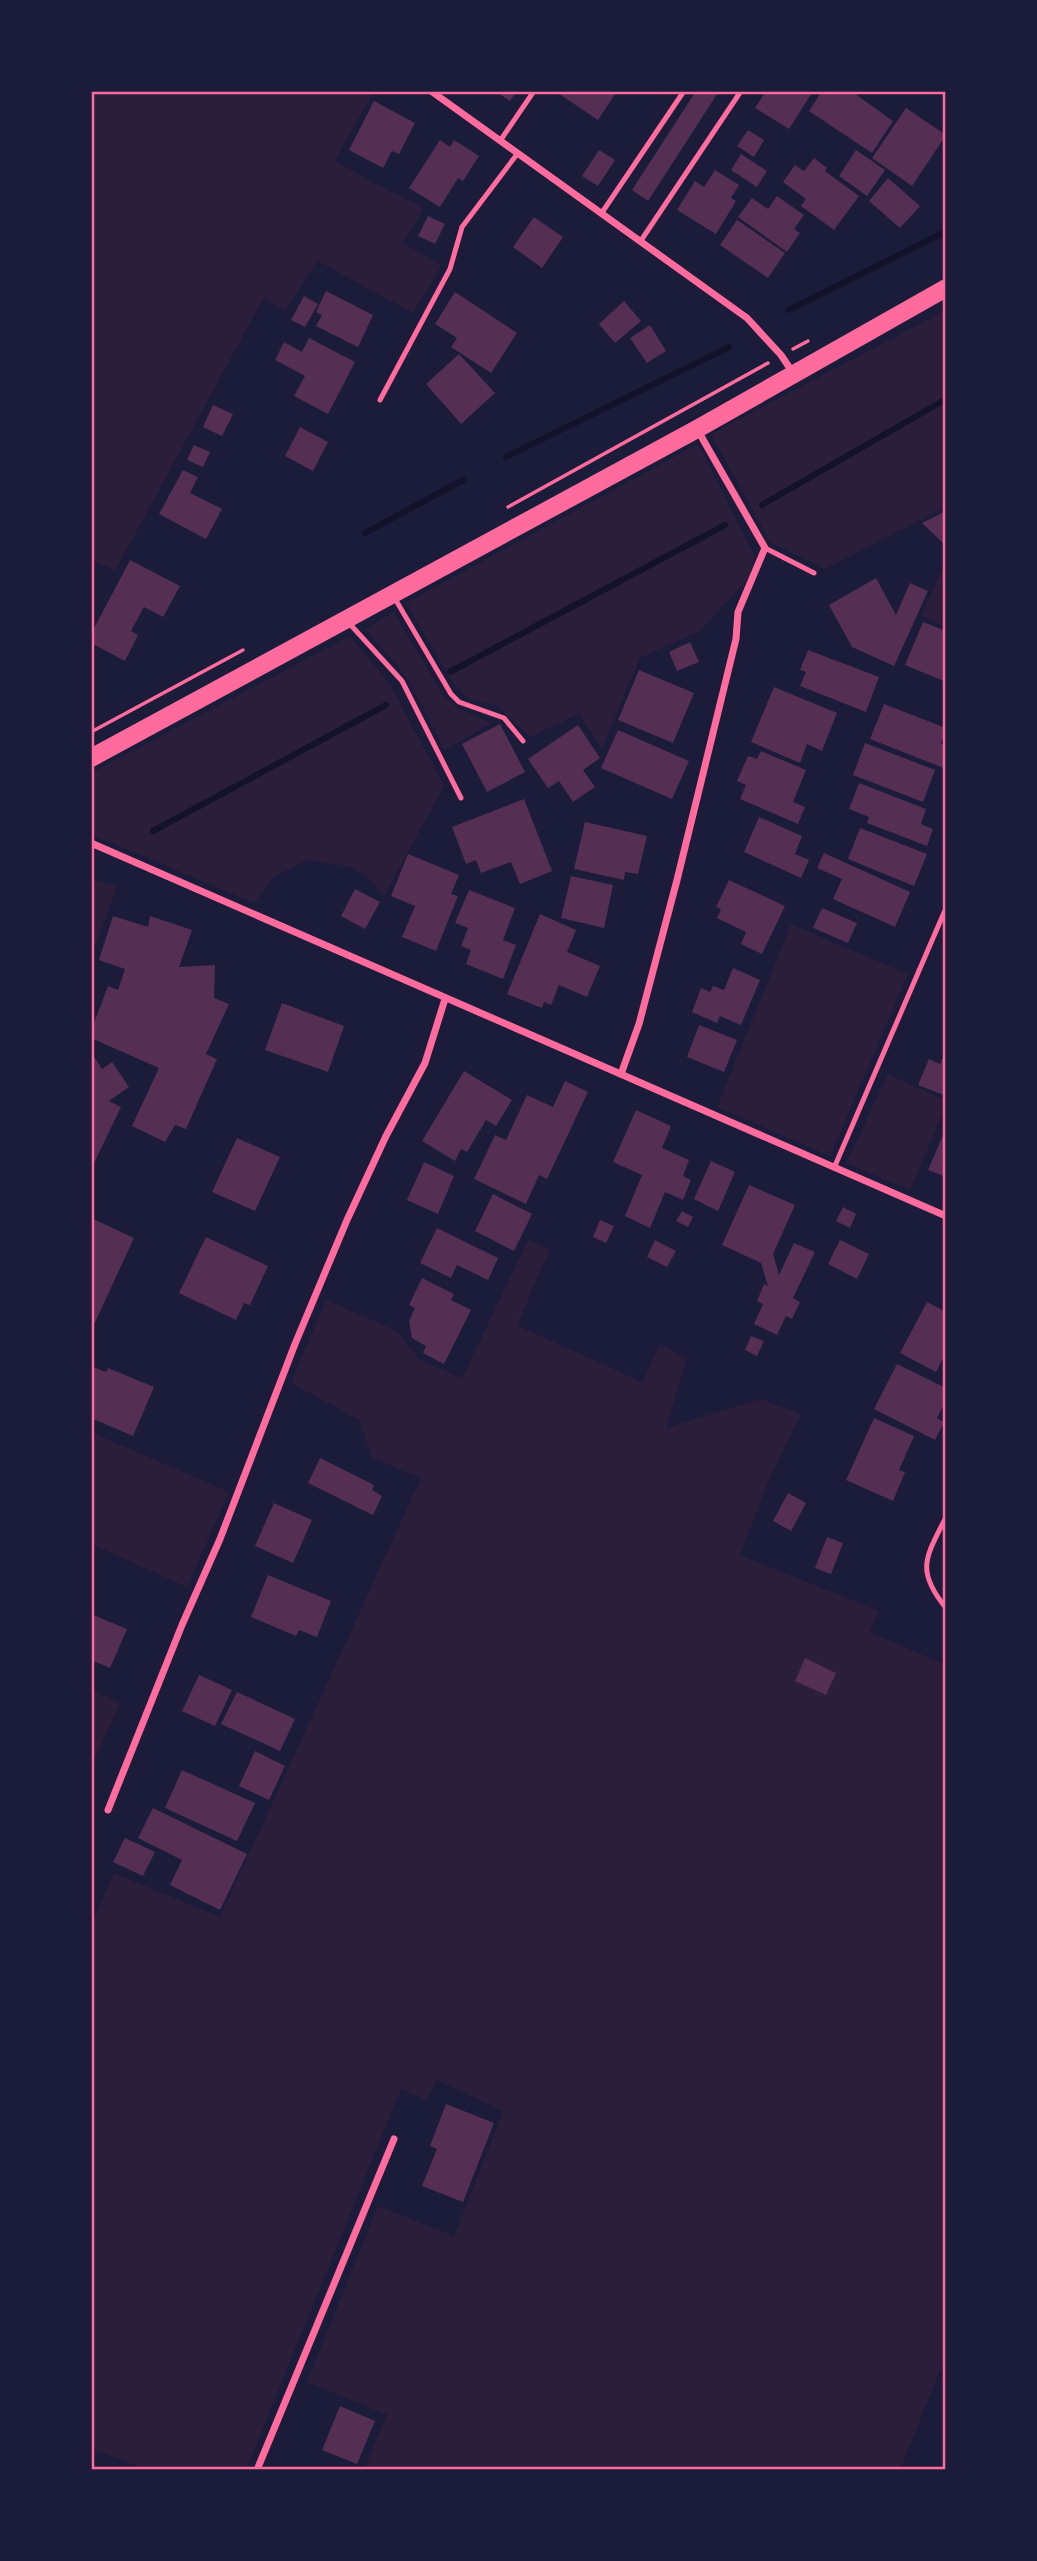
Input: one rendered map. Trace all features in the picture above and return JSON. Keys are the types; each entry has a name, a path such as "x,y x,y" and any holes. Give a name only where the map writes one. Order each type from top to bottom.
{"main road":[{"path":"91,758 697,429 946,288"}],"street":[{"path":"431,91 747,318 781,355 793,374"},
{"path":"621,1074 639,1024 677,880 736,639 738,612 765,548 697,429"},
{"path":"91,843 946,1216"},
{"path":"108,1810 182,1625 220,1539 300,1332 386,1136 425,1063 446,999"},
{"path":"257,2470 394,2139"}],"lane":[{"path":"500,141 534,91"},
{"path":"601,214 684,91"},
{"path":"640,242 741,91"},
{"path":"380,400 450,269 462,227 518,153"},
{"path":"765,548 814,573"},
{"path":"393,594 451,694 459,702 504,718 523,741"},
{"path":"346,620 402,681 461,798"},
{"path":"834,1168 946,908"},
{"path":"946,1517 927,1554 926,1578 946,1608"}],"path":[{"path":"504,509 817,337"},
{"path":"91,732 249,647"}],"shaded area":[{"path":"91,91 374,91 335,160 424,208 403,243 442,265 413,313 317,261 285,311 263,299 115,571 91,559"},
{"path":"946,310 946,507 825,569 770,542 711,434"},
{"path":"698,444 755,557 749,578 700,631 640,658 602,749 579,714 530,737 497,706 469,699 453,683 406,603"},
{"path":"946,561 946,628 921,616"},
{"path":"394,612 443,695 456,707 491,723 445,750 408,679 366,629"},
{"path":"350,636 390,684 444,786 384,896 365,875 347,866 307,860 274,877 254,903 91,834 91,773"},
{"path":"91,879 117,887 96,945 91,944"},
{"path":"791,924 908,974 830,1156 717,1107"},
{"path":"888,1074 946,1101 910,1190 846,1163"},
{"path":"528,1240 550,1249 517,1325 642,1382 660,1344 687,1358 666,1428 761,1399 801,1414 771,1475 740,1555 879,1611 870,1632 946,1665 946,2356 900,2470 364,2470 387,2415 307,2382 378,2206 454,2236 503,2111 437,2080 426,2100 401,2089 246,2470 146,2470 91,2448 91,1920 93,1921 114,1873 220,1917 421,1478 372,1458 359,1420 291,1383 326,1300 399,1332 419,1359 462,1378"},
{"path":"91,1432 229,1492 187,1587 91,1544"},
{"path":"91,1689 120,1703 91,1768"}],"building":[{"path":"495,91 517,91 510,101"},
{"path":"555,91 617,91 598,120"},
{"path":"696,91 719,91 648,201 632,190"},
{"path":"766,91 813,91 789,129 755,108"},
{"path":"822,91 851,91 893,121 872,153 809,111"},
{"path":"374,101 415,123 399,154 392,151 383,168 349,150"},
{"path":"906,108 946,135 912,186 872,158"},
{"path":"748,130 764,140 754,157 737,146"},
{"path":"440,140 450,147 454,140 479,156 463,181 458,178 440,207 409,188"},
{"path":"599,150 615,160 598,186 582,176"},
{"path":"856,150 885,170 867,196 839,176"},
{"path":"741,154 767,171 757,187 731,170"},
{"path":"814,158 827,168 825,171 859,196 834,230 801,206 806,199 783,182 795,165 804,171"},
{"path":"715,170 739,185 731,198 736,201 716,234 677,210 695,181 704,187"},
{"path":"888,178 920,206 900,228 869,201"},
{"path":"777,196 804,215 794,229 800,233 787,252 738,217 752,198 768,209"},
{"path":"428,216 445,224 435,244 418,236"},
{"path":"534,217 563,237 542,268 513,247"},
{"path":"737,220 785,253 768,278 720,245"},
{"path":"326,291 373,315 358,347 316,326 322,315 316,312"},
{"path":"455,292 517,333 491,373 451,347 457,338 435,324"},
{"path":"304,296 318,304 305,327 291,320"},
{"path":"624,301 641,321 615,343 599,324"},
{"path":"650,325 666,351 647,363 630,338"},
{"path":"309,338 355,362 328,414 294,396 305,376 275,360 284,342 302,352"},
{"path":"459,354 495,393 461,424 426,384"},
{"path":"213,405 233,414 222,436 203,427"},
{"path":"300,427 328,442 313,471 285,456"},
{"path":"194,445 210,452 203,467 187,460"},
{"path":"183,470 198,477 190,493 222,509 206,539 159,514"},
{"path":"946,511 946,546 922,523"},
{"path":"130,560 180,586 163,617 144,607 131,631 138,635 125,661 91,643 91,634"},
{"path":"876,578 896,615 910,583 928,591 894,666 852,647 829,605"},
{"path":"923,622 946,631 946,682 905,665"},
{"path":"690,642 699,662 677,671 669,652"},
{"path":"808,650 879,677 866,712 800,686 806,672 800,670"},
{"path":"639,670 694,693 673,743 618,720"},
{"path":"774,687 837,713 822,751 807,744 800,763 751,742"},
{"path":"884,704 946,728 941,744 946,746 946,769 870,739"},
{"path":"500,724 525,772 487,792 462,744"},
{"path":"578,725 600,758 583,770 595,787 573,802 559,781 548,788 528,759"},
{"path":"618,730 689,761 672,799 601,768"},
{"path":"865,743 935,770 923,802 853,775"},
{"path":"761,751 806,770 793,802 805,807 798,824 740,799 746,785 737,781 748,756 757,759"},
{"path":"859,783 926,809 921,824 933,829 927,846 867,823 869,817 849,809"},
{"path":"524,799 552,871 520,884 511,862 481,873 476,860 466,864 452,827"},
{"path":"759,817 802,836 795,854 809,860 801,878 744,852"},
{"path":"585,822 647,836 638,874 625,872 624,880 574,869"},
{"path":"860,828 927,854 914,886 848,859"},
{"path":"824,853 910,892 895,927 833,899 842,879 817,868"},
{"path":"408,854 459,875 451,894 458,896 436,951 402,937 415,906 391,896"},
{"path":"571,876 613,885 604,928 561,918"},
{"path":"729,880 785,906 762,954 741,944 746,932 717,918 721,909 716,907"},
{"path":"355,889 380,902 365,929 341,916"},
{"path":"469,890 515,908 503,940 516,945 503,979 466,964 471,950 461,946 468,928 455,923"},
{"path":"822,908 857,923 848,943 813,928"},
{"path":"540,914 576,930 567,952 600,966 587,997 559,985 551,1005 544,1002 542,1008 507,994"},
{"path":"113,916 148,927 150,916 192,930 179,967 215,965 214,998 229,1004 206,1054 217,1059 186,1129 175,1125 165,1142 132,1126 159,1068 91,1038 91,1031 108,986 118,990 125,969 99,960"},
{"path":"733,968 760,980 741,1025 720,1016 717,1023 692,1012 701,988 710,992 713,986 724,990"},
{"path":"282,1003 344,1026 328,1072 265,1050"},
{"path":"699,1025 737,1040 724,1072 687,1057"},
{"path":"946,1050 946,1096 918,1085 929,1059 940,1064"},
{"path":"91,1052 102,1069 112,1062 129,1087 109,1101 121,1107 94,1163 91,1162"},
{"path":"464,1071 512,1100 496,1126 486,1120 467,1152 461,1149 455,1161 422,1141"},
{"path":"565,1081 588,1092 547,1179 539,1175 526,1204 474,1179 495,1135 506,1140 527,1095 553,1107"},
{"path":"636,1110 671,1126 662,1148 689,1160 683,1176 691,1180 683,1200 665,1192 650,1228 625,1216 642,1175 613,1162"},
{"path":"946,1128 946,1177 928,1170"},
{"path":"237,1138 280,1157 255,1211 212,1192"},
{"path":"711,1161 735,1172 718,1211 694,1199"},
{"path":"424,1162 454,1176 438,1214 407,1200"},
{"path":"749,1185 795,1205 773,1254 779,1275 794,1243 815,1252 793,1298 800,1302 792,1319 786,1316 777,1335 754,1324 763,1304 757,1301 764,1284 768,1286 761,1263 722,1245"},
{"path":"493,1194 532,1214 514,1251 475,1231"},
{"path":"843,1207 856,1214 850,1228 836,1221"},
{"path":"682,1211 693,1217 688,1227 676,1221"},
{"path":"91,1218 134,1238 91,1331"},
{"path":"600,1220 614,1226 606,1243 593,1237"},
{"path":"437,1228 498,1258 488,1280 457,1265 451,1278 420,1263"},
{"path":"206,1237 268,1266 250,1305 244,1303 236,1320 179,1293"},
{"path":"655,1240 676,1251 667,1267 647,1257"},
{"path":"840,1240 869,1254 857,1279 828,1264"},
{"path":"422,1278 454,1294 451,1300 471,1310 444,1364 423,1353 426,1346 412,1338 409,1321 415,1308 409,1305"},
{"path":"927,1302 946,1312 946,1353 936,1372 900,1353"},
{"path":"751,1336 764,1341 757,1356 745,1350"},
{"path":"897,1364 946,1388 946,1400 937,1418 944,1422 935,1440 874,1409"},
{"path":"91,1366 106,1372 108,1368 154,1387 133,1436 91,1418"},
{"path":"874,1418 914,1436 899,1470 905,1472 893,1501 846,1480"},
{"path":"320,1458 374,1485 372,1490 382,1496 373,1515 308,1483"},
{"path":"788,1493 806,1503 791,1531 773,1521"},
{"path":"274,1503 312,1520 293,1563 255,1546"},
{"path":"827,1537 843,1543 831,1574 815,1568"},
{"path":"268,1575 331,1601 317,1637 299,1630 296,1636 251,1617"},
{"path":"91,1614 127,1629 110,1668 91,1660"},
{"path":"805,1658 836,1673 826,1695 795,1681"},
{"path":"199,1675 232,1690 215,1726 182,1711"},
{"path":"237,1692 295,1719 280,1751 221,1724"},
{"path":"255,1751 285,1766 269,1800 239,1786"},
{"path":"182,1770 255,1803 237,1841 165,1808"},
{"path":"153,1808 247,1854 220,1910 170,1885 182,1860 138,1838"},
{"path":"125,1838 155,1852 143,1876 113,1862"},
{"path":"446,2104 494,2123 463,2202 422,2186 437,2149 430,2146"},
{"path":"340,2406 375,2421 357,2464 322,2450"}],"waterway":[{"path":"789,310 945,232"},
{"path":"506,457 729,347"},
{"path":"762,505 946,399"},
{"path":"365,533 463,480"},
{"path":"450,672 725,525"},
{"path":"153,831 386,705"}]}
